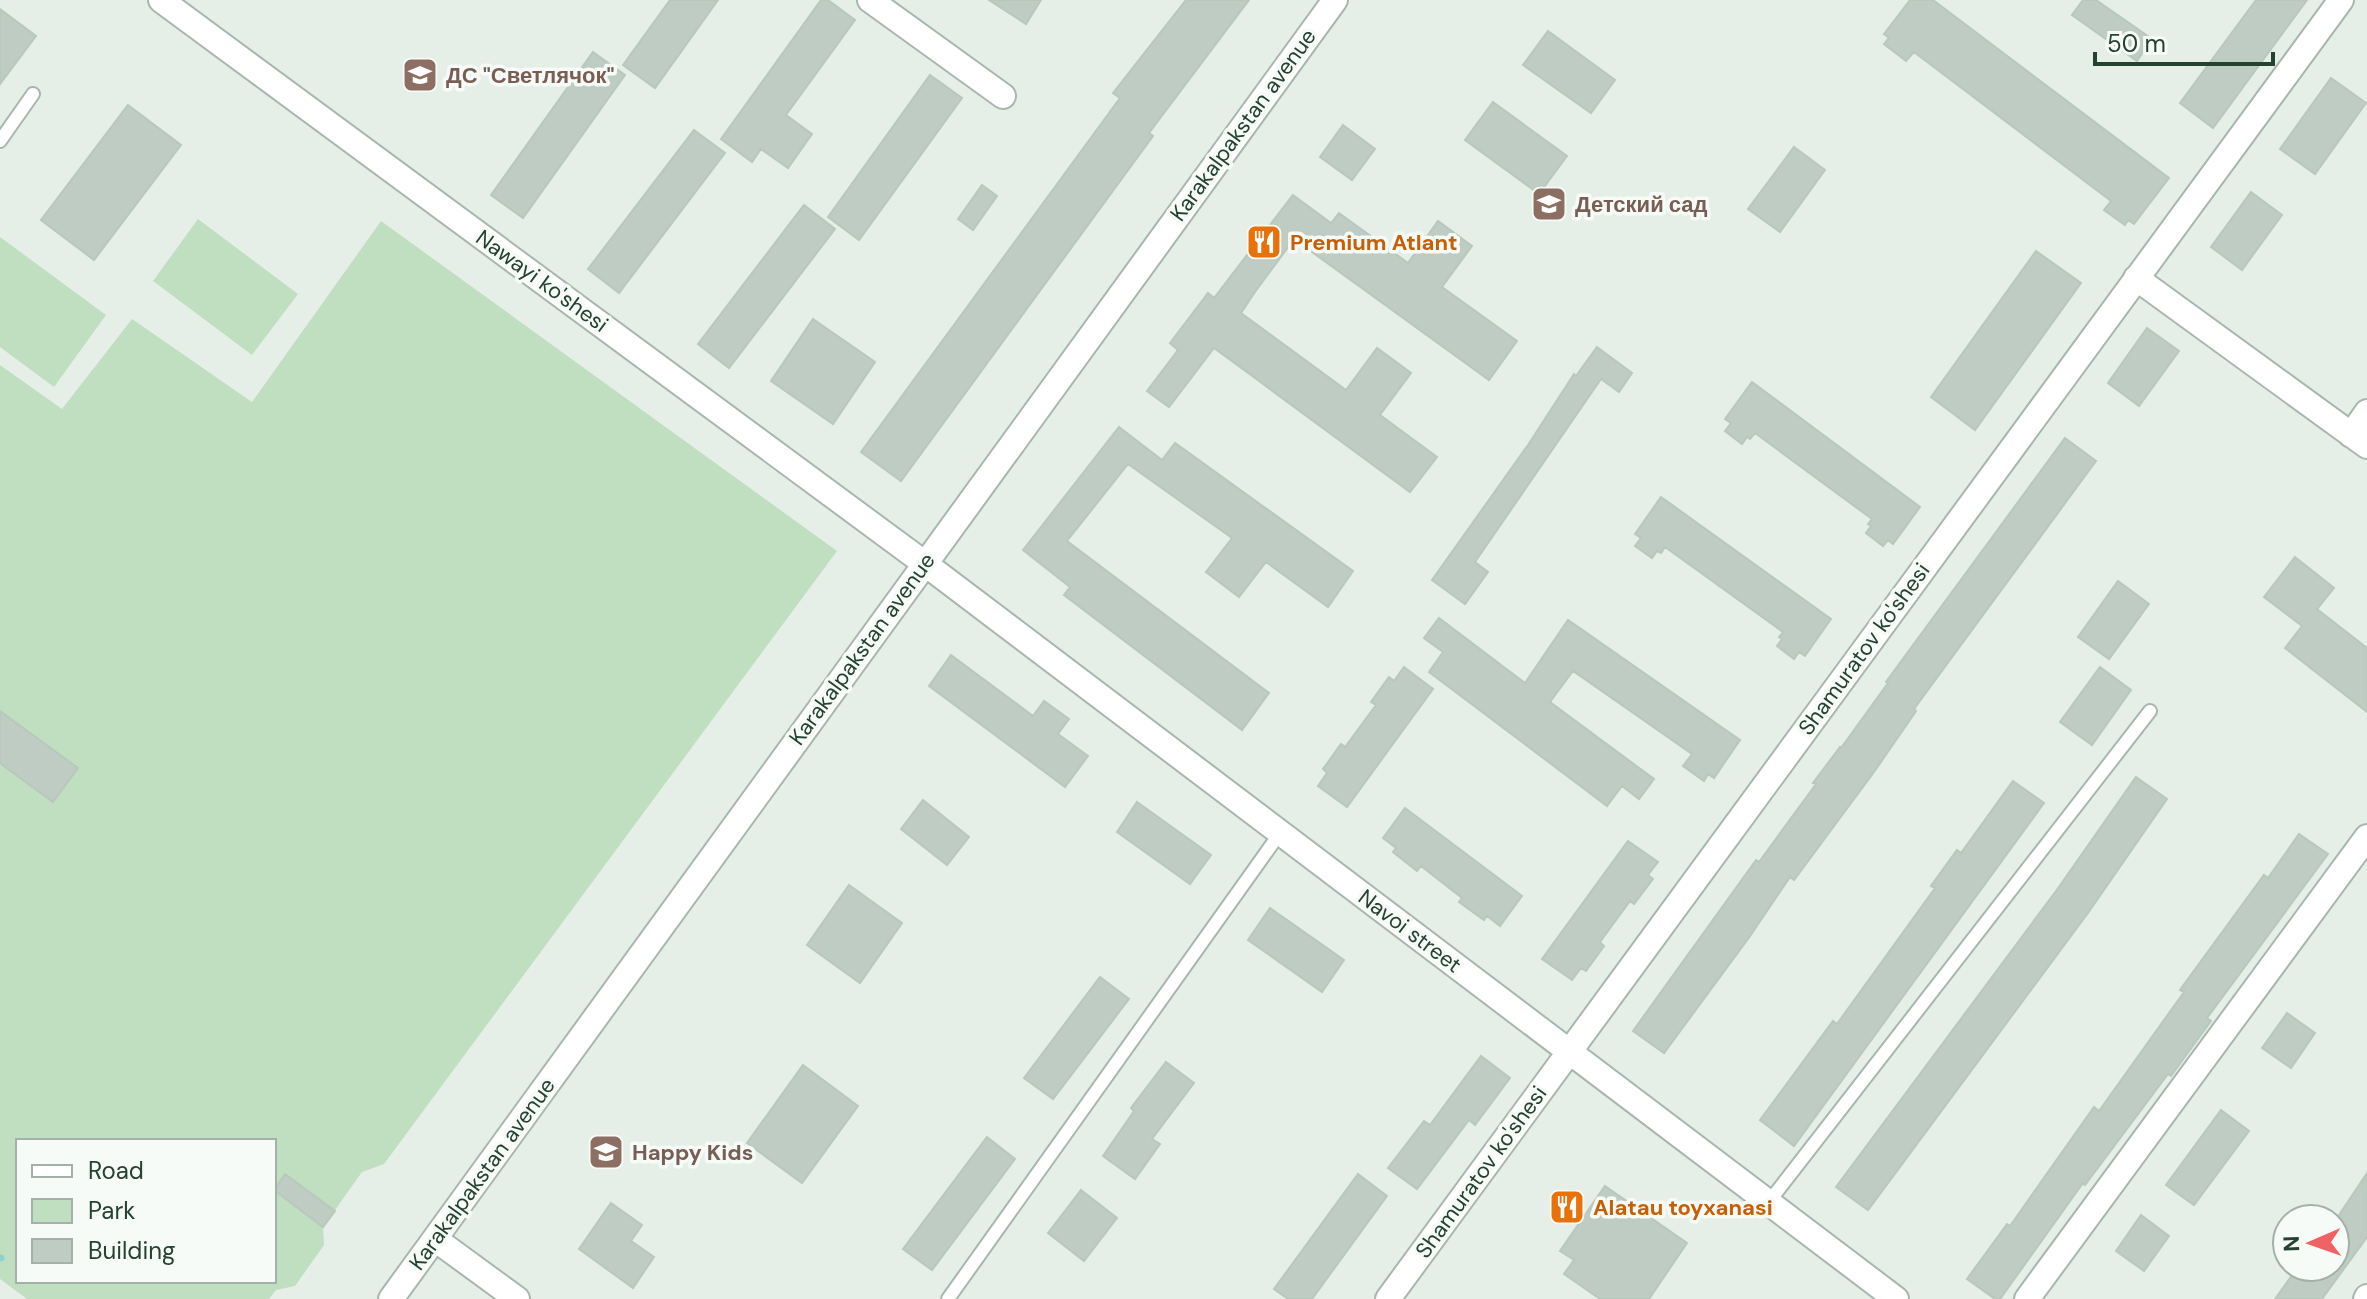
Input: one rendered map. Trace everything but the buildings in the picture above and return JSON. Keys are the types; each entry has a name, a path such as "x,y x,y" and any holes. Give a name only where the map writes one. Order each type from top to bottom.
{"street":[{"path":"870,0 1003,96"},
{"name":"Karakalpakstan avenue","path":"391,1299 1335,0"},
{"name":"Shamuratov ko'shesi","path":"1388,1299 2341,0"},
{"name":"Nawayi ko'shesi","path":"173,3 924,563"},
{"path":"2136,278 2359,440 2367,412"},
{"name":"Navoi street","path":"924,563 1896,1299"},
{"path":"2027,1299 2367,837"},
{"path":"435,1239 517,1299"}],"lane":[{"path":"0,141 33,94"},
{"path":"1768,1203 2150,711"},
{"path":"948,1299 1280,833"}],"green space":[{"path":"198,219 298,294 252,355 153,281"},
{"path":"381,221 837,551 384,1164 362,1172 323,1227 324,1245 295,1286 276,1290 269,1299 27,1299 0,1279 0,365 62,409 132,319 252,402"},
{"path":"0,237 106,315 54,387 0,347"}],"place":[{"name":"ДС \"Светлячок\"","path":"420,75"},
{"name":"Детский сад","path":"1549,204"},
{"name":"Premium Atlant","path":"1264,242"},
{"name":"Happy Kids","path":"606,1152"},
{"name":"Alatau toyxanasi","path":"1567,1207"}]}
